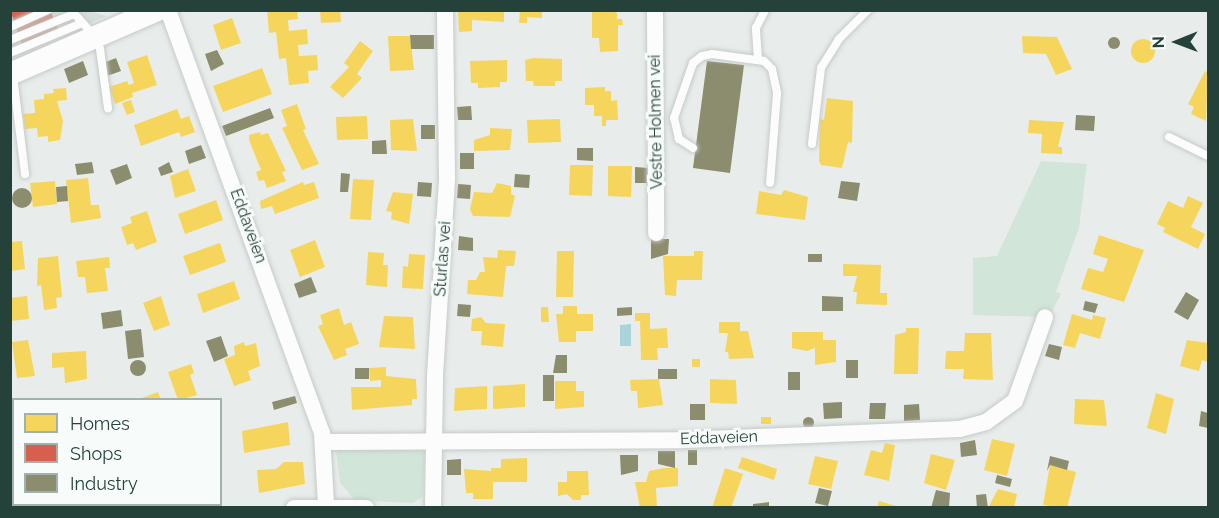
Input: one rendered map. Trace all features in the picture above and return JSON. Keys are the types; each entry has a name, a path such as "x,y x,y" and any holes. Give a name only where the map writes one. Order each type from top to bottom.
{"main road":[{"path":"11,68 88,30 157,10"}],"street":[{"name":"Eddaveien","path":"168,10 325,442 326,506"},
{"name":"Sturlas vei","path":"433,507 433,441 447,177 445,10"},
{"name":"Vestre Holmen vei","path":"655,10 656,232"},
{"name":"Eddaveien","path":"325,442 683,440 960,429 986,422 1015,402 1045,318"},
{"path":"294,507 366,507"}],"lane":[{"path":"10,27 48,10"},
{"path":"758,59 756,28 765,10"},
{"path":"812,144 821,68 839,39 868,10"},
{"path":"10,40 73,12 88,30 108,108"},
{"path":"693,148 679,139 674,118 693,63 707,54 758,59 768,64 777,85 770,183"},
{"path":"11,68 26,174"},
{"path":"1169,137 1209,156"}],"shaded area":[{"path":"11,11 89,11 106,16 11,58"}],"green space":[{"path":"1041,161 1087,164 1079,228 1056,292 1061,294 1049,317 973,315 973,258 997,256"},
{"path":"425,446 423,496 413,503 355,500 340,483 336,450"}],"water":[{"path":"631,324 631,346 620,346 620,325"}],"building: Homes":[{"path":"267,10 297,10 298,19 288,20 289,31 307,29 308,44 298,45 299,56 317,55 318,70 308,71 309,83 289,85 286,58 279,59 276,32 269,33"},
{"path":"320,10 340,10 341,22 321,23"},
{"path":"458,10 504,10 504,22 472,20 472,31 459,32"},
{"path":"520,10 542,10 542,18 527,17 527,23 519,23"},
{"path":"592,10 609,10 617,13 617,19 622,19 623,25 618,25 618,51 600,52 599,38 592,38"},
{"path":"232,18 241,43 221,50 213,25"},
{"path":"388,36 410,36 414,70 390,71"},
{"path":"1022,36 1057,37 1072,69 1056,75 1046,54 1023,53"},
{"path":"1143,39 1148,40 1154,46 1154,56 1148,62 1143,63 1138,62 1132,56 1131,51 1132,46 1138,40"},
{"path":"360,41 373,51 357,74 362,78 343,98 330,87 349,67 344,63"},
{"path":"147,55 157,85 132,93 133,97 115,104 109,87 127,81 129,85 134,83 127,62"},
{"path":"562,59 562,81 555,81 555,86 534,86 533,81 526,81 525,60"},
{"path":"507,60 507,82 500,82 500,87 478,88 478,83 471,83 470,61"},
{"path":"262,68 272,94 223,112 213,86"},
{"path":"1205,71 1208,73 1206,121 1191,114 1194,107 1188,104"},
{"path":"605,87 605,91 611,91 611,101 617,100 618,120 606,120 606,126 602,126 602,116 594,116 594,105 585,105 585,88"},
{"path":"66,88 67,100 57,101 63,121 60,140 48,142 48,136 38,137 37,128 25,129 23,114 35,113 34,100 44,99 44,94 54,93 53,89"},
{"path":"827,98 853,101 852,143 848,142 842,168 821,165 819,161 820,119 824,120"},
{"path":"131,100 135,112 127,115 122,103"},
{"path":"297,104 306,129 303,130 319,164 302,170 282,128 287,126 281,110"},
{"path":"177,109 181,119 189,116 195,132 181,137 179,132 141,146 134,125"},
{"path":"367,116 368,139 337,140 336,117"},
{"path":"413,119 417,151 391,150 390,120"},
{"path":"560,119 561,142 528,143 527,120"},
{"path":"1029,120 1064,122 1058,147 1062,147 1062,154 1041,153 1042,134 1028,133"},
{"path":"490,128 512,129 510,150 474,151 474,140 490,135"},
{"path":"260,132 261,135 268,133 286,171 282,172 286,181 267,188 264,180 259,181 256,172 261,170 249,140 249,135"},
{"path":"570,165 593,165 592,196 569,195"},
{"path":"608,166 632,166 631,197 608,196"},
{"path":"188,169 196,191 175,198 170,176"},
{"path":"88,178 91,205 99,205 101,218 71,223 66,180"},
{"path":"353,179 374,180 371,220 350,219"},
{"path":"55,181 57,204 33,207 30,183"},
{"path":"303,182 304,185 314,182 319,198 275,214 272,206 261,209 260,201"},
{"path":"497,183 511,186 511,194 515,196 510,217 473,216 470,209 474,192 492,193"},
{"path":"784,190 808,197 805,220 756,214 759,191 781,195"},
{"path":"393,192 413,194 409,224 391,219 392,212 386,211"},
{"path":"1188,196 1203,203 1191,227 1205,234 1198,249 1163,232 1165,228 1157,224 1168,201 1183,208"},
{"path":"216,200 223,220 185,234 178,214"},
{"path":"147,211 157,242 136,250 133,243 127,245 121,227 132,223 130,217"},
{"path":"1099,235 1144,250 1124,302 1081,289 1088,268 1103,272 1108,259 1093,254"},
{"path":"315,240 325,267 300,277 290,250"},
{"path":"22,241 25,269 10,271 10,242"},
{"path":"220,243 226,262 190,275 183,256"},
{"path":"498,250 516,251 514,266 506,266 503,297 467,294 468,280 476,280 480,272 485,272 483,257 497,258"},
{"path":"557,251 574,251 573,297 556,297"},
{"path":"694,251 703,251 702,280 677,280 676,296 665,295 663,256 694,256"},
{"path":"368,252 384,253 383,265 388,265 387,287 366,285"},
{"path":"409,254 425,255 423,289 402,288 403,266 408,267"},
{"path":"58,256 62,297 56,298 57,308 44,310 41,285 37,286 38,258"},
{"path":"109,257 110,268 105,268 108,291 87,293 85,277 78,277 76,261"},
{"path":"843,264 881,265 880,293 887,293 887,305 856,304 857,292 853,292 857,276 843,276"},
{"path":"234,281 240,299 203,313 197,294"},
{"path":"27,296 29,319 10,321 10,298"},
{"path":"161,296 170,325 154,331 143,303"},
{"path":"563,306 577,306 577,314 593,314 593,331 576,331 576,342 559,342 556,314 563,314"},
{"path":"541,307 548,307 549,322 541,322"},
{"path":"339,308 344,325 351,322 359,344 345,349 347,355 334,360 318,326 323,324 320,315"},
{"path":"635,313 650,313 650,329 667,328 668,348 657,348 658,360 641,360 640,321 635,321"},
{"path":"1072,314 1092,320 1093,315 1106,318 1100,339 1080,333 1075,348 1063,345"},
{"path":"384,316 413,317 415,349 379,347"},
{"path":"481,317 486,323 505,324 503,347 481,345 482,331 471,331 472,319"},
{"path":"719,322 740,322 740,331 748,331 754,358 729,359 728,352 725,352 728,333 719,333"},
{"path":"906,328 919,328 918,374 894,374 895,335 906,332"},
{"path":"792,332 823,332 823,340 836,340 836,362 815,365 815,348 807,351 792,348"},
{"path":"965,333 991,333 993,380 963,379 964,369 945,369 946,351 964,351"},
{"path":"28,340 35,376 17,378 12,342"},
{"path":"1187,340 1208,343 1208,362 1202,360 1199,371 1180,366"},
{"path":"244,342 245,346 256,343 260,366 248,371 251,380 234,386 224,359 235,355 234,346"},
{"path":"86,351 87,379 65,383 64,367 52,368 52,353"},
{"path":"692,359 700,359 700,367 692,367"},
{"path":"191,364 194,373 190,375 197,395 177,398 168,372"},
{"path":"386,367 386,376 416,379 417,399 412,399 412,405 352,410 351,387 381,387 381,380 370,381 369,368"},
{"path":"659,379 663,405 638,408 637,391 631,391 630,380"},
{"path":"710,379 736,380 737,404 710,403"},
{"path":"555,381 576,381 576,391 584,391 584,407 555,409"},
{"path":"525,384 525,407 493,409 493,386"},
{"path":"487,386 487,409 454,411 455,388"},
{"path":"158,392 160,398 142,398"},
{"path":"1156,393 1174,399 1166,434 1147,428"},
{"path":"1075,399 1104,400 1107,426 1074,424"},
{"path":"761,417 771,417 771,424 761,424"},
{"path":"288,422 290,445 244,453 242,431"},
{"path":"992,439 1015,444 1007,476 984,470"},
{"path":"885,443 895,445 889,481 864,475 871,450 882,453"},
{"path":"931,454 955,460 946,490 924,483"},
{"path":"815,456 838,461 831,489 808,484"},
{"path":"742,457 777,469 774,480 738,468"},
{"path":"527,458 527,482 493,482 493,499 473,499 473,493 466,493 464,469 491,471 491,468 501,468 501,459"},
{"path":"284,462 303,462 305,484 259,493 257,470 276,469"},
{"path":"1050,465 1076,472 1067,508 1043,505"},
{"path":"678,468 678,486 656,488 657,508 640,508 635,482 646,482 649,471"},
{"path":"725,468 743,474 731,508 712,508"},
{"path":"10,469 12,469 12,488 10,506"},
{"path":"567,471 588,471 589,495 581,495 581,500 573,500 567,494 558,496 558,482 567,482"},
{"path":"998,489 1017,494 1014,508 988,508"},
{"path":"879,501 900,507 900,508 877,508"},
{"path":"68,506 100,506 100,507 69,508"}],"building: Shops":[{"path":"10,10 50,10 60,34 24,50"}],"building: Industry":[{"path":"410,35 434,35 434,49 411,49"},
{"path":"1116,37 1120,43 1116,49 1112,49 1108,41"},
{"path":"217,50 224,64 211,71 205,54"},
{"path":"116,58 121,71 107,76 103,63"},
{"path":"83,61 88,75 69,83 64,69"},
{"path":"707,61 744,65 730,173 693,168"},
{"path":"471,106 472,120 458,120 457,107"},
{"path":"270,108 274,118 226,136 222,126"},
{"path":"1076,115 1095,116 1094,131 1075,130"},
{"path":"421,125 435,125 435,139 421,139"},
{"path":"386,140 387,154 372,154 372,141"},
{"path":"201,145 206,158 189,164 185,151"},
{"path":"577,148 593,148 593,161 577,160"},
{"path":"460,153 474,153 474,169 460,169"},
{"path":"92,162 94,173 77,175 75,164"},
{"path":"169,162 173,172 161,176 158,168"},
{"path":"127,164 132,178 116,185 110,170"},
{"path":"635,167 648,168 648,183 635,183"},
{"path":"341,173 350,174 348,192 340,192"},
{"path":"515,174 530,175 529,188 514,187"},
{"path":"841,181 860,183 857,201 838,198"},
{"path":"418,182 432,183 431,197 417,196"},
{"path":"458,184 471,185 470,199 457,198"},
{"path":"67,186 68,201 57,202 56,187"},
{"path":"22,188 29,191 32,198 29,205 22,208 15,205 12,198 15,191"},
{"path":"459,236 473,238 473,251 458,250"},
{"path":"651,239 669,239 668,254 651,259"},
{"path":"808,254 822,254 822,262 808,262"},
{"path":"311,277 317,292 299,298 294,284"},
{"path":"1186,292 1199,300 1188,320 1174,312"},
{"path":"822,296 843,297 843,311 822,311"},
{"path":"1085,301 1098,304 1095,313 1083,310"},
{"path":"458,304 471,305 470,317 457,316"},
{"path":"632,307 632,315 617,316 617,308"},
{"path":"121,310 123,326 103,329 101,313"},
{"path":"141,329 144,357 128,359 125,331"},
{"path":"221,336 228,356 214,362 206,341"},
{"path":"1049,344 1062,347 1059,360 1045,356"},
{"path":"556,355 567,355 567,373 553,373"},
{"path":"138,360 144,362 146,368 144,374 138,376 132,374 130,368 132,362"},
{"path":"846,360 858,360 858,378 846,378"},
{"path":"355,368 369,368 369,379 355,379"},
{"path":"658,369 677,369 677,379 658,379"},
{"path":"788,372 800,372 800,390 788,390"},
{"path":"543,375 554,375 554,401 543,401"},
{"path":"295,396 297,403 274,410 272,402"},
{"path":"842,402 842,418 824,419 823,403"},
{"path":"870,403 886,403 885,419 869,419"},
{"path":"690,404 705,404 705,420 690,420"},
{"path":"919,404 920,420 904,421 904,405"},
{"path":"1201,411 1208,413 1208,428 1199,426"},
{"path":"808,417 812,418 812,426 808,427 804,426 803,422 804,418"},
{"path":"975,440 977,455 961,457 960,443"},
{"path":"688,450 697,450 697,465 688,465"},
{"path":"658,451 675,451 675,468 658,464"},
{"path":"620,455 638,455 638,471 621,475"},
{"path":"1050,456 1069,461 1067,470 1050,465 1047,471"},
{"path":"461,459 461,475 447,475 447,460"},
{"path":"997,475 1012,479 1010,487 995,483"},
{"path":"819,488 832,491 828,506 815,503"},
{"path":"936,490 950,493 949,508 931,508"},
{"path":"986,494 988,508 977,508 976,495"},
{"path":"769,502 769,508 753,508 753,504"}]}
